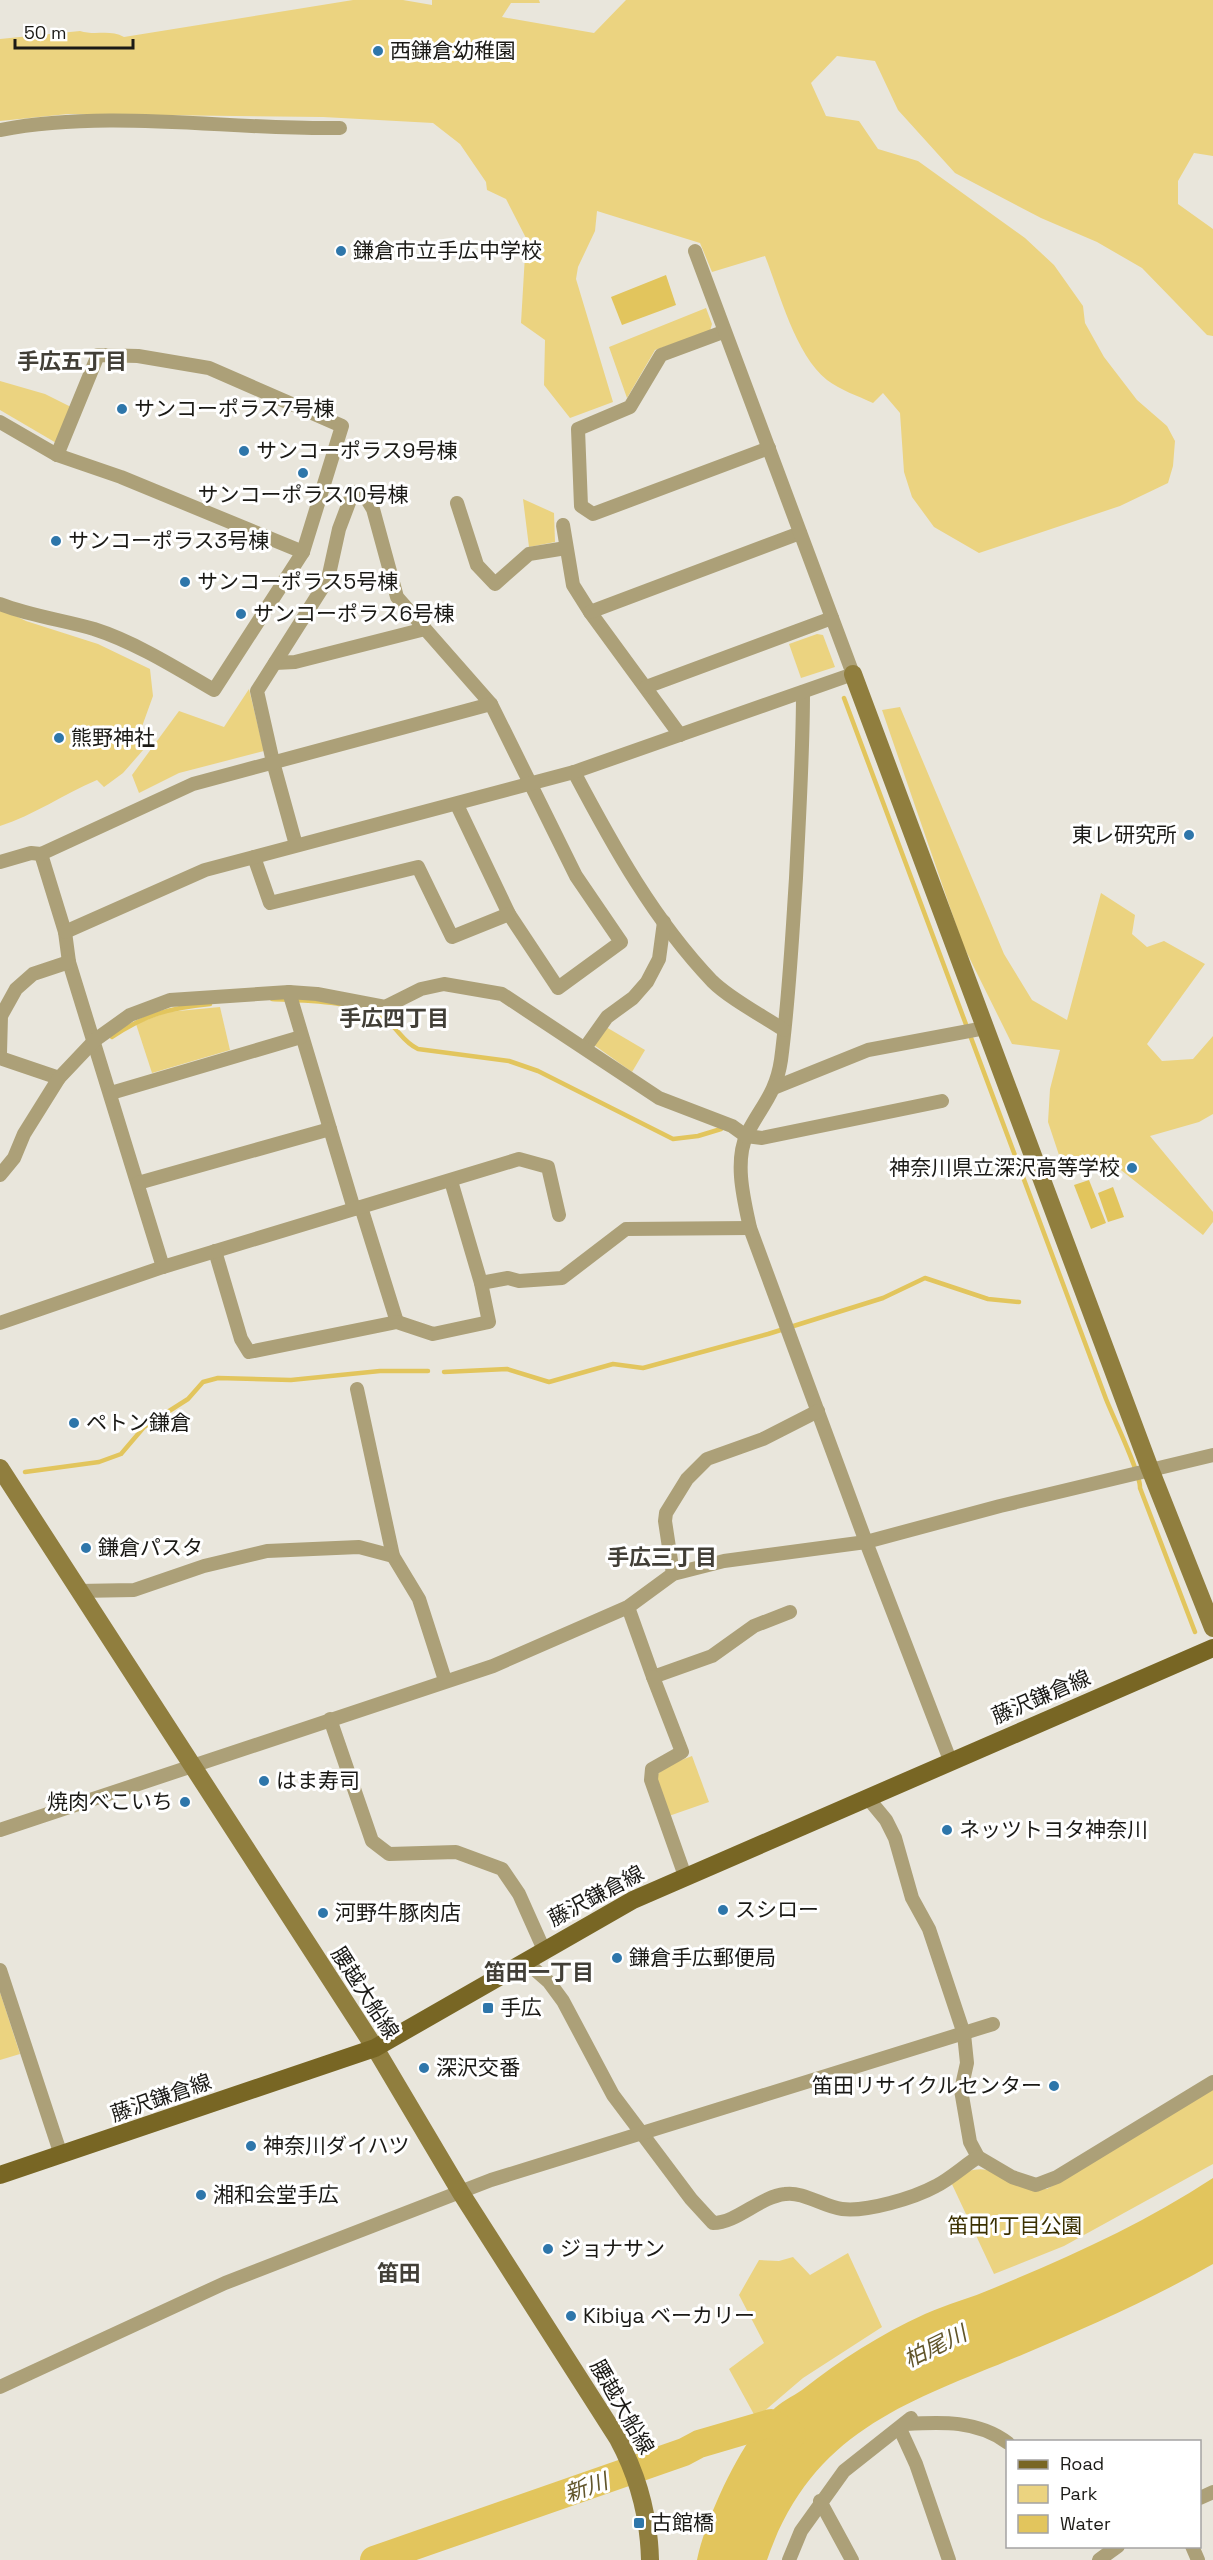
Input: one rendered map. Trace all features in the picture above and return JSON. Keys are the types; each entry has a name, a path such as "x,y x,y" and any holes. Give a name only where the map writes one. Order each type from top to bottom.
{"main road":[{"path":"853,674 1072,1254 1150,1469 1213,1628"},
{"name":"腰越大船線","path":"0,1468 375,2048 461,2193 595,2401 627,2456 638,2483 650,2537 651,2560"},
{"name":"藤沢鎌倉線","path":"0,2175 375,2048 633,1899 1213,1648"}],"street":[{"path":"0,130 31,124 111,121 340,128"},
{"path":"65,932 205,870 296,844 458,805 574,772 853,674 723,332 695,251"},
{"path":"723,332 661,355 630,407 578,429 581,506 593,514 769,448"},
{"path":"0,604 24,613 96,630 166,662 214,690 303,552 342,426 209,369 138,356 98,356 57,455"},
{"path":"0,422 57,455 121,477 303,552"},
{"path":"296,844 273,762 257,691 328,579 339,529 353,492 365,496 373,509 397,597 491,704 576,876 621,942 558,988 509,914 458,805"},
{"path":"457,503 477,565 495,584 529,555 566,548"},
{"path":"563,525 573,585 590,612 680,735"},
{"path":"590,612 800,533"},
{"path":"646,687 832,618"},
{"path":"275,663 295,662 425,629"},
{"path":"803,692 802,767 784,1030 776,1087 746,1136 741,1161 750,1228 866,1542 950,1760"},
{"path":"0,862 31,853 41,854 193,784 491,704"},
{"path":"574,772 615,851 664,922 714,983 784,1030"},
{"path":"41,854 65,932 69,962 95,1040 163,1267"},
{"path":"254,856 270,903 418,867 452,938 509,914"},
{"path":"585,1048 607,1017 633,998 647,982 659,959 664,922"},
{"path":"0,1053 1,1016 16,989 33,974 69,962"},
{"path":"0,1175 14,1158 24,1134 59,1078 95,1040 130,1015 170,1000 289,992 317,994 385,1007 420,989 444,984 502,994 659,1098 732,1126 746,1136 762,1138 942,1101"},
{"path":"289,992 330,1129 397,1322"},
{"path":"776,1087 868,1050 985,1028"},
{"path":"111,1093 301,1037"},
{"path":"0,1058 59,1078"},
{"path":"138,1183 330,1129"},
{"path":"0,1323 163,1267 519,1159 548,1167 559,1215"},
{"path":"215,1251 241,1339 249,1352 397,1322 433,1334 489,1322 482,1283 451,1181"},
{"path":"482,1283 508,1278 519,1281 562,1278 626,1229 750,1228"},
{"path":"357,1389 393,1556 419,1599 446,1680"},
{"path":"673,1574 665,1521 666,1513 698,1466 707,1459 763,1439 818,1411"},
{"path":"0,1830 493,1666 628,1607 673,1574 724,1561 866,1542 1213,1455"},
{"path":"0,1486 18,1496"},
{"path":"78,1591 134,1590 204,1566 267,1551 359,1547 393,1556"},
{"path":"628,1607 682,1752 652,1769 651,1780 685,1876"},
{"path":"653,1677 712,1656 754,1626 790,1612"},
{"path":"330,1719 372,1840 389,1854 456,1852 502,1869 519,1894 544,1950"},
{"path":"867,1797 886,1820 895,1838 912,1898 929,1929 964,2034 967,2063 961,2090 970,2142 978,2157 1012,2177 1036,2185 1057,2177 1213,2082"},
{"path":"525,1961 549,1983 563,2001 613,2095 691,2199 713,2223 722,2223 761,2201 784,2194 795,2194 832,2207 864,2209 936,2186 978,2157"},
{"path":"0,1970 61,2155"},
{"path":"0,2387 225,2283 490,2180 642,2135 993,2024"},
{"path":"789,2560 801,2531 820,2501 844,2471 877,2443 906,2424 961,2424 983,2429 1006,2442"},
{"path":"906,2424 949,2560"},
{"path":"820,2501 852,2560"},
{"path":"1099,2560 1117,2548"}],"green space":[{"path":"353,0 403,0 432,5 432,0 539,0 540,3 511,3 502,17 594,33 626,0 1213,0 1213,156 1194,153 1178,181 1178,204 1213,229 1213,336 1207,335 1142,268 1097,242 1041,218 955,173 898,110 875,61 837,56 811,83 826,116 859,121 878,149 918,161 1025,238 1054,265 1083,306 1085,323 1104,357 1137,400 1167,426 1175,441 1173,466 1168,483 1120,506 979,553 934,527 912,497 904,472 900,413 883,393 873,403 832,384 816,369 797,339 765,256 712,272 700,243 597,211 595,231 578,267 576,279 613,402 570,418 544,385 545,340 521,323 526,238 506,199 487,190 486,182 460,144 433,123 323,117 68,114 0,121 0,39 80,31 113,33 124,37"},
{"path":"706,308 712,324 710,331 655,350 627,398 609,347"},
{"path":"0,381 45,394 71,407 58,444 0,410"},
{"path":"523,499 554,513 555,542 529,547"},
{"path":"0,608 26,621 98,644 150,669 153,696 140,732 144,749 123,773 104,787 97,780 0,826"},
{"path":"817,634 823,635 835,667 801,678 789,644"},
{"path":"249,689 264,751 179,773 139,793 132,775 179,711 224,727"},
{"path":"900,707 1004,954 1032,1000 1067,1020 1101,893 1135,915 1132,934 1147,947 1164,941 1205,964 1147,1044 1162,1061 1193,1059 1213,1036 1213,1114 1199,1122 1150,1136 1213,1212 1213,1222 1203,1235 1107,1159 1089,1160 1063,1167 1048,1122 1050,1089 1060,1050 1012,1044 963,945 882,710"},
{"path":"220,1007 230,1050 152,1073 136,1024 168,1012"},
{"path":"606,1027 645,1050 632,1072 594,1045"},
{"path":"692,1756 709,1802 666,1817 656,1776 666,1766"},
{"path":"0,1992 20,2054 0,2060"},
{"name":"笛田1丁目公園","path":"1213,2089 1213,2164 1064,2246 994,2274 950,2180 966,2172 979,2169 990,2170 1020,2185 1047,2189"},
{"path":"848,2253 882,2327 803,2378 756,2418 729,2369 764,2343 739,2295 759,2260 779,2261 793,2257 810,2275"}],"water":[{"path":"666,275 676,305 622,325 611,297"},
{"path":"1089,1180 1106,1223 1091,1229 1074,1185"},
{"path":"1113,1187 1124,1217 1108,1222 1098,1193"},
{"name":"柏尾川","path":"1213,2178 1213,2264 1120,2312 942,2388 869,2426 838,2450 810,2479 786,2516 767,2560 697,2560 716,2502 737,2460 760,2424 779,2405 846,2358 893,2330 925,2314 994,2288 1106,2238 1161,2210"}],"waterway":[{"path":"844,698 1106,1399 1132,1458 1140,1488 1195,1632"},
{"path":"272,999 316,1001 363,1009 387,1021 418,1049 509,1061 538,1071 673,1139 698,1136 721,1129"},
{"path":"112,1037 159,1013 210,1004"},
{"path":"444,1372 507,1369 549,1382 613,1364 643,1368 768,1334 883,1298 925,1278 988,1299 1019,1302"},
{"path":"25,1472 99,1462 121,1454 144,1427 188,1399 203,1382 218,1378 291,1380 380,1371 428,1371"},
{"name":"新川","path":"374,2560 684,2452 699,2444 771,2423 792,2435"}],"place":[{"name":"西鎌倉幼稚園","path":"378,51"},
{"name":"鎌倉市立手広中学校","path":"341,251"},
{"name":"サンコーポラス7号棟","path":"122,409"},
{"name":"サンコーポラス9号棟","path":"244,451"},
{"name":"サンコーポラス10号棟","path":"303,473"},
{"name":"サンコーポラス3号棟","path":"56,541"},
{"name":"サンコーポラス5号棟","path":"185,582"},
{"name":"サンコーポラス6号棟","path":"241,614"},
{"name":"熊野神社","path":"59,738"},
{"name":"東レ研究所","path":"1189,835"},
{"name":"神奈川県立深沢高等学校","path":"1132,1168"},
{"name":"ペトン鎌倉","path":"74,1423"},
{"name":"鎌倉パスタ","path":"86,1548"},
{"name":"はま寿司","path":"264,1781"},
{"name":"焼肉べこいち","path":"185,1802"},
{"name":"ネッツトヨタ神奈川","path":"947,1830"},
{"name":"スシロー","path":"723,1910"},
{"name":"河野牛豚肉店","path":"323,1913"},
{"name":"鎌倉手広郵便局","path":"617,1958"},
{"name":"手広","path":"488,2008"},
{"name":"深沢交番","path":"424,2068"},
{"name":"笛田リサイクルセンター","path":"1054,2086"},
{"name":"神奈川ダイハツ","path":"251,2146"},
{"name":"湘和会堂手広","path":"201,2195"},
{"name":"ジョナサン","path":"548,2249"},
{"name":"Kibiya ベーカリー","path":"571,2316"},
{"name":"古館橋","path":"639,2523"}],"district":[{"name":"手広五丁目","path":"72,361"},
{"name":"手広四丁目","path":"394,1018"},
{"name":"手広三丁目","path":"662,1557"},
{"name":"笛田一丁目","path":"539,1972"},
{"name":"笛田","path":"399,2273"}]}
